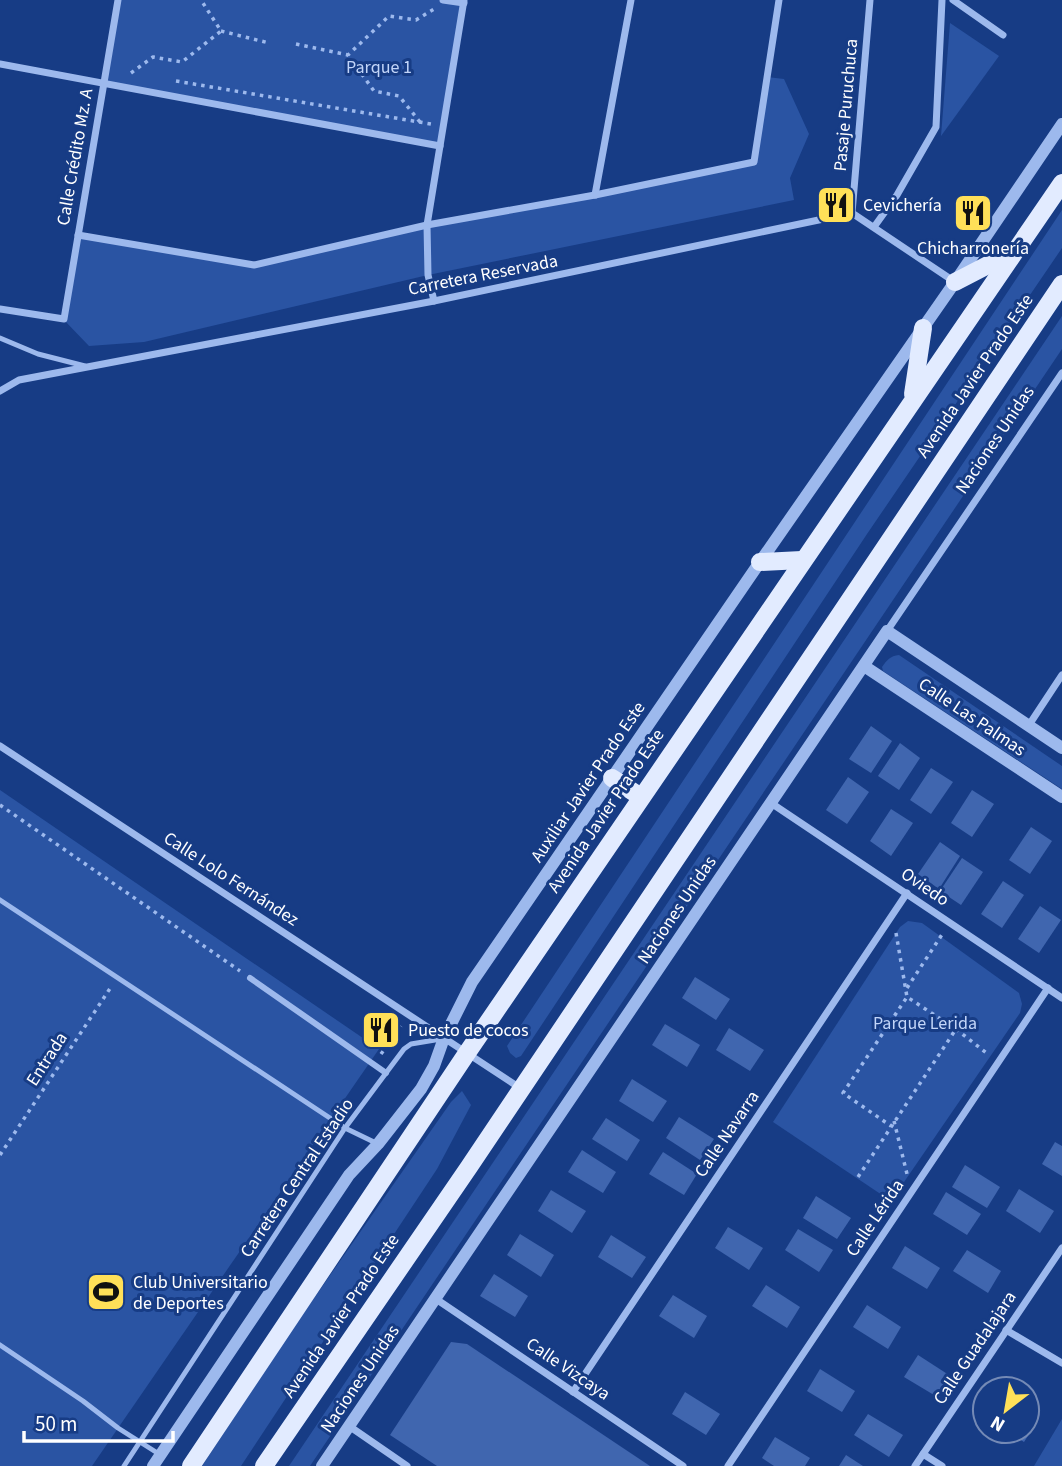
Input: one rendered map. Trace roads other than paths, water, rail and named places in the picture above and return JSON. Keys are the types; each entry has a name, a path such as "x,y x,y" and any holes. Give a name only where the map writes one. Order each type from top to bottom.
{"main road":[{"name":"Avenida Javier Prado Este","path":"191,1466 467,1053 1062,183"},
{"path":"956,282 1016,251"},
{"name":"Avenida Javier Prado Este","path":"264,1466 522,1089 1062,284"},
{"path":"912,399 923,328"},
{"path":"760,562 803,560"},
{"path":"612,779 641,797"}],"street":[{"name":"Calle Crédito Mz. A","path":"0,309 64,319 118,0"},
{"path":"434,301 428,275 427,225 464,1 445,0"},
{"path":"595,195 631,0"},
{"path":"78,235 254,265 427,225 595,195 754,162 779,0"},
{"name":"Pasaje Puruchuca","path":"852,213 870,0"},
{"path":"874,227 897,195 936,127 942,0"},
{"path":"953,0 1003,35"},
{"path":"0,64 440,146"},
{"name":"Auxiliar Javier Prado Este","path":"153,1466 349,1175 378,1144 421,1089 472,982 956,282 1062,124"},
{"path":"852,213 956,282"},
{"name":"Carretera Reservada","path":"0,391 19,380 434,301 852,213"},
{"name":"Naciones Unidas","path":"323,1466 1062,373"},
{"name":"Calle Las Palmas","path":"887,631 1062,748"},
{"name":"Calle Las Palmas","path":"864,666 1062,797"},
{"path":"1029,725 1062,675"},
{"name":"Calle Lolo Fernández","path":"0,746 444,1038"},
{"name":"Oviedo","path":"771,803 1062,998"},
{"name":"Calle Navarra","path":"573,1392 907,893"},
{"path":"250,978 386,1073"},
{"name":"Calle Lérida","path":"728,1466 1048,988"},
{"path":"444,1038 522,1089"},
{"name":"Calle Guadalajara","path":"915,1466 1062,1248"},
{"name":"Calle Vizcaya","path":"436,1299 683,1466"},
{"path":"1006,1331 1062,1363"},
{"path":"349,1426 407,1466"},
{"path":"923,1454 942,1466"}],"lane":[{"path":"0,338 38,354 88,367"},
{"path":"0,900 345,1128 378,1144"},
{"name":"Carretera Central Estadio","path":"124,1466 345,1128 386,1073 411,1044 444,1038"},
{"path":"0,1345 118,1428 161,1454"}],"place":[{"name":"Cevichería","path":"836,205"},
{"name":"Chicharronería","path":"973,213"},
{"name":"Puesto de cocos","path":"381,1030"},
{"name":"Club Universitario de Deportes","path":"106,1292"}],"park label":[{"name":"Parque 1","path":"379,67"},
{"name":"Parque Lerida","path":"925,1023"}]}
